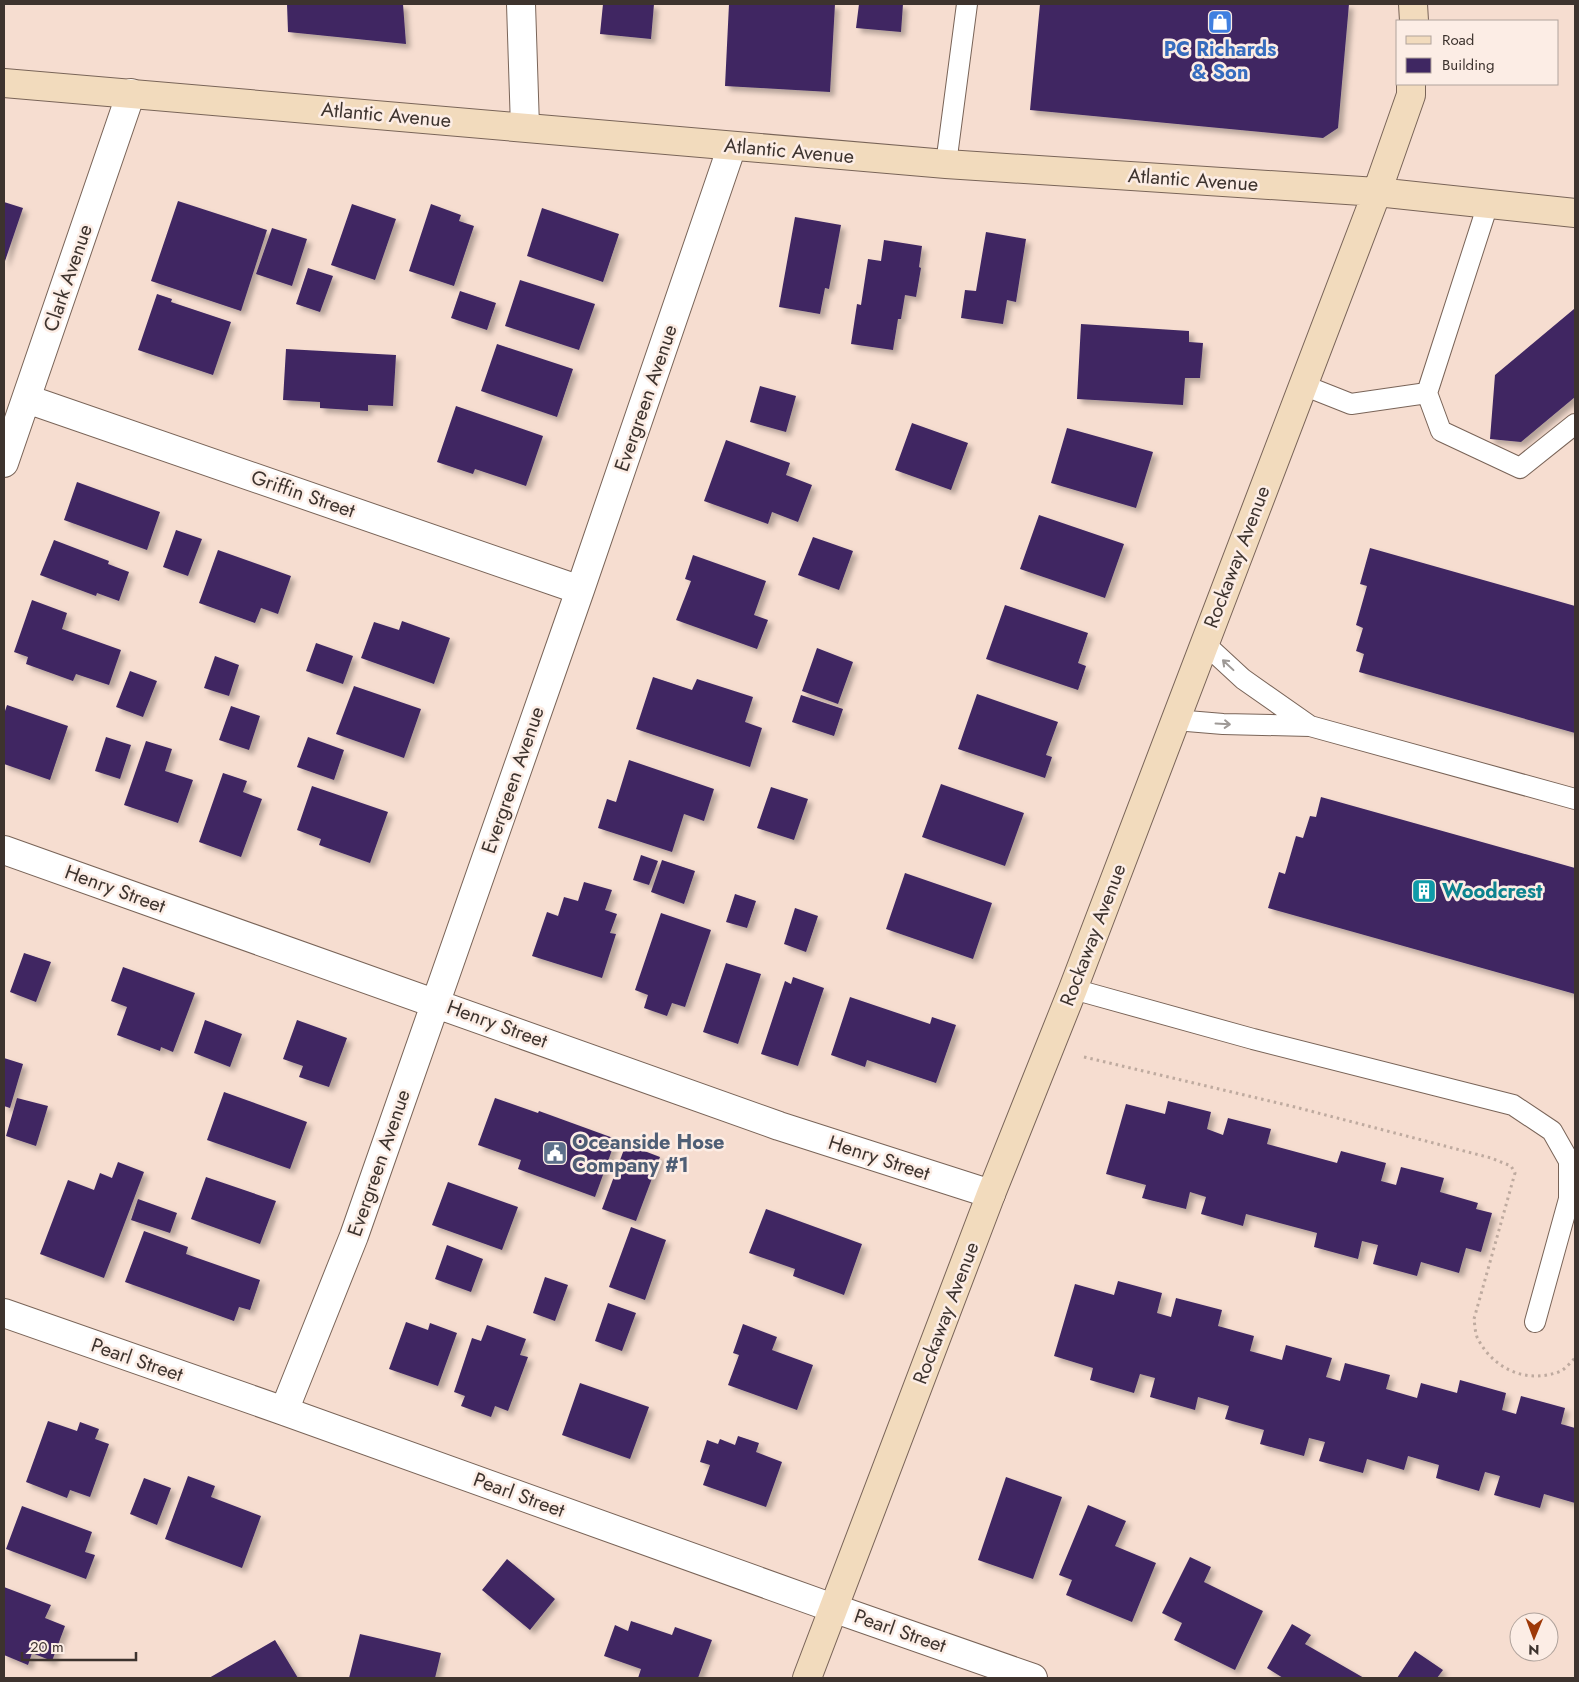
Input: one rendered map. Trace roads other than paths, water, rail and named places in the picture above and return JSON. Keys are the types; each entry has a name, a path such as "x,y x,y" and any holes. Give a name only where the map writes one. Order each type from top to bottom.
{"main road":[{"path":"1413,4 1414,20"},
{"name":"Atlantic Avenue","path":"4,83 946,164 1377,192 1575,213"},
{"name":"Rockaway Avenue","path":"807,1678 991,1194 1072,989 1377,192 1411,95 1412,85"}],"street":[{"path":"521,4 525,127"},
{"name":"Clark Avenue","path":"4,464 131,93"},
{"name":"Evergreen Avenue","path":"284,1411 354,1236 580,590 732,146"},
{"name":"Griffin Street","path":"27,399 580,590"},
{"name":"Henry Street","path":"4,850 779,1126 991,1194"},
{"name":"Pearl Street","path":"4,1313 1033,1678"}],"lane":[{"path":"946,164 968,4"},
{"path":"1488,204 1427,393 1441,431 1520,468 1575,424"},
{"path":"1303,385 1352,404 1427,393"},
{"path":"1204,643 1243,679 1310,726"},
{"path":"1175,720 1223,724 1310,726 1575,799"},
{"path":"1072,989 1253,1039 1513,1105 1552,1131 1569,1161 1569,1199 1535,1322"}],"place":[{"name":"PC Richards & Son","path":"1220,22"},
{"name":"Woodcrest","path":"1424,891"},
{"name":"Oceanside Hose Company #1","path":"555,1153"}]}
